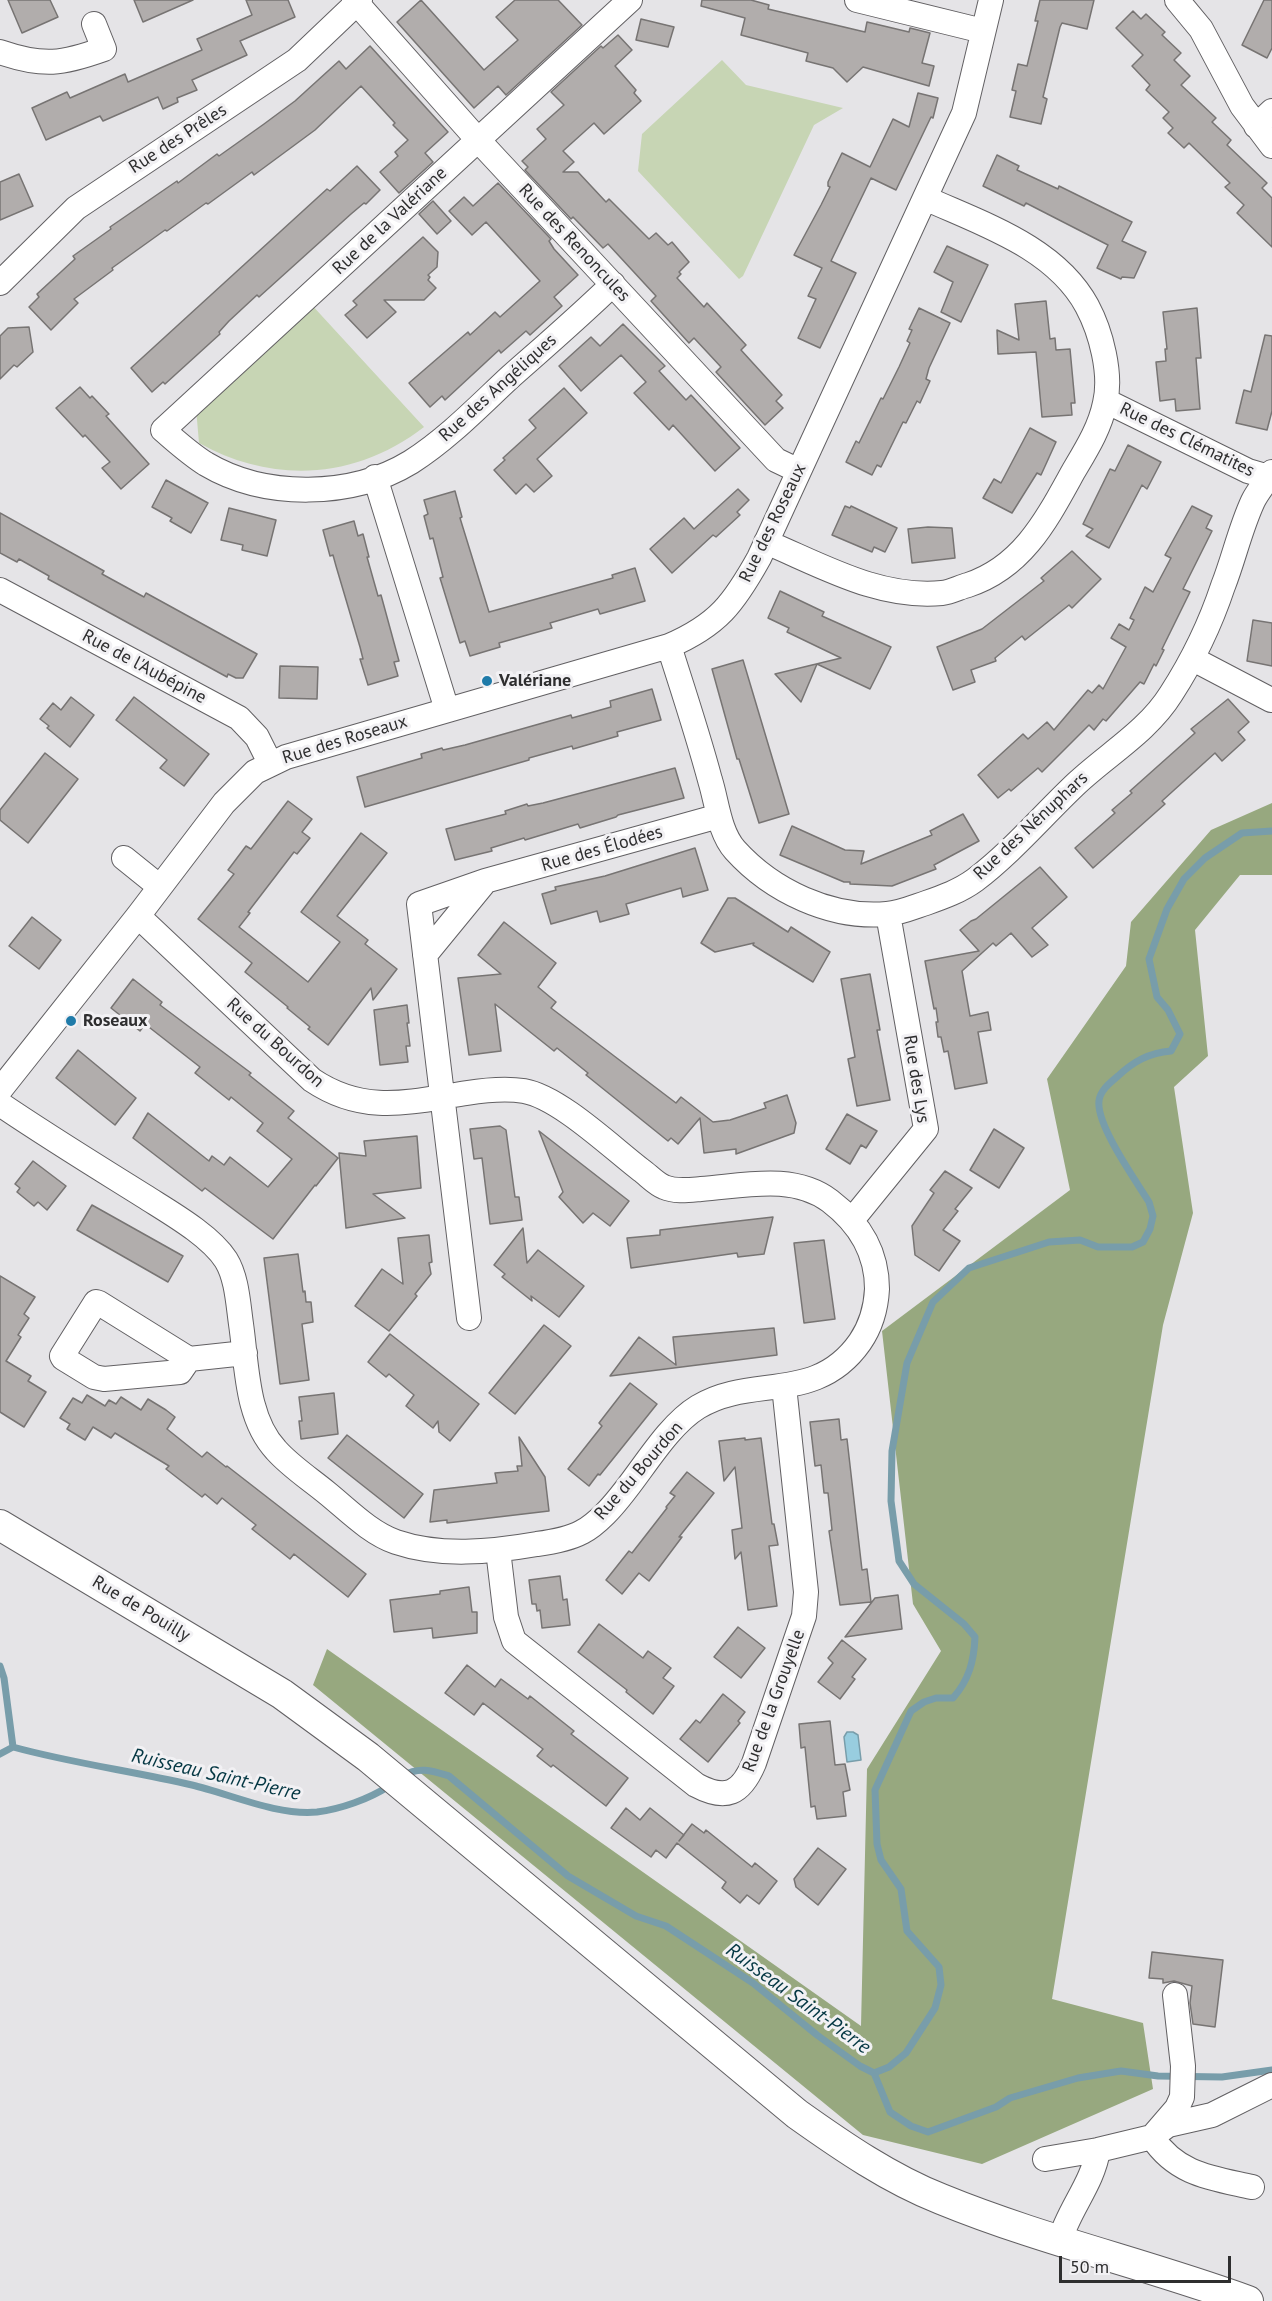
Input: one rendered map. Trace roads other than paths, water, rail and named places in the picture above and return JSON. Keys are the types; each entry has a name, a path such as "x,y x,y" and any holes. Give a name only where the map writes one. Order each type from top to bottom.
{"main road":[{"name":"Rue de Pouilly","path":"0,1525 282,1694 368,1757 797,2114 885,2171 940,2199 1248,2301"}],"street":[{"path":"857,0 983,31"},
{"name":"Rue des Roseaux","path":"0,1090 224,803 255,772 270,763 669,646 711,623 728,607 744,585 766,542 964,113 991,0"},
{"path":"1177,0 1201,29 1237,98 1264,118 1272,146"},
{"name":"Rue des Renoncules","path":"357,1 478,140 776,460 799,471"},
{"name":"Rue des Prêles","path":"0,283 76,208 297,60 357,1"},
{"name":"Rue de la Valériane","path":"163,430 622,4"},
{"path":"0,52 40,63 72,60 104,49 94,24"},
{"name":"Rue des Clématites","path":"766,542 851,579 896,591 944,593 975,582 999,570 1016,557 1047,520 1091,441 1106,401 1105,360 1102,343 1087,306 1066,277 1038,254 1021,243 925,198"},
{"name":"Rue des Angéliques","path":"163,430 207,465 259,484 293,489 326,488 375,477 409,463 442,439 613,285"},
{"name":"Rue des Clématites","path":"1106,401 1248,471 1271,476"},
{"name":"Rue des Nénuphars","path":"669,646 711,781 719,816 733,848 760,874 782,889 807,901 833,909 888,914 945,897 981,874 1092,770 1145,725 1169,698 1193,659 1224,584 1254,499 1271,476"},
{"path":"375,477 447,710"},
{"name":"Rue de l'Aubépine","path":"0,590 239,718 257,737 270,763"},
{"path":"1193,659 1271,700"},
{"name":"Rue des Élodées","path":"442,1097 419,904 485,881 719,816"},
{"path":"123,858 160,887"},
{"path":"425,955 485,881"},
{"name":"Rue des Lys","path":"852,1220 926,1129 888,914"},
{"name":"Rue du Bourdon","path":"0,1104 185,1222 219,1251 233,1278 252,1404 268,1440 285,1459 377,1534 399,1544 427,1551 498,1550 558,1540 584,1532 605,1514 676,1426 697,1407 724,1396 801,1384 830,1372 844,1362 871,1325 877,1295 874,1263 867,1243 852,1220 824,1197 801,1186 775,1184 684,1191 662,1187 541,1095 504,1089 381,1104 362,1102 322,1087 305,1074 138,916"},
{"path":"442,1097 470,1318"},
{"path":"189,1359 180,1372 104,1379 94,1377 62,1356 96,1302 189,1359 245,1353"},
{"name":"Rue de la Grouyelle","path":"498,1550 506,1617 514,1641 696,1785 716,1794 733,1791 742,1785 754,1763 804,1616 806,1592 784,1386"},
{"path":"1152,2137 1177,2108 1182,2097 1184,2066 1175,1995"},
{"path":"1045,2159 1098,2150 1152,2137 1168,2125 1212,2115 1272,2085"},
{"path":"1152,2137 1160,2149 1173,2161 1199,2176 1252,2187"},
{"path":"1060,2240 1064,2226 1085,2187 1098,2150"}],"water":[{"path":"847,1732 858,1735 861,1760 847,1762 844,1737"}],"waterway":[{"name":"Ruisseau Saint-Pierre","path":"403,1776 420,1770 449,1776 568,1876 636,1916 666,1926 753,1983 817,2035 860,2066 874,2073 889,2067 906,2053 935,2008 941,1985 939,1967 907,1931 901,1889 881,1860 877,1844 875,1790 911,1711 924,1702 936,1698 953,1698 963,1684 972,1662 975,1637 964,1624 914,1584 899,1561 891,1501 892,1451 907,1363 933,1302 969,1268 1049,1242 1080,1240 1098,1247 1132,1247 1143,1242 1150,1229 1153,1216 1149,1202 1110,1138 1100,1111 1100,1097 1109,1084 1136,1062 1149,1056 1171,1051 1180,1034 1168,1010 1157,997 1149,959 1167,909 1184,879 1205,858 1242,833 1272,831"},
{"name":"Ruisseau Saint-Pierre","path":"0,1666 4,1678 13,1747 192,1785 286,1811 326,1811 364,1799 389,1786"},
{"path":"0,1754 13,1747"},
{"path":"874,2073 890,2112 911,2126 928,2132 996,2107 1010,2098 1078,2078 1121,2071 1158,2076 1222,2077 1272,2070"}],"place":[{"name":"Valériane","path":"487,681"},
{"name":"Roseaux","path":"71,1021"}]}
